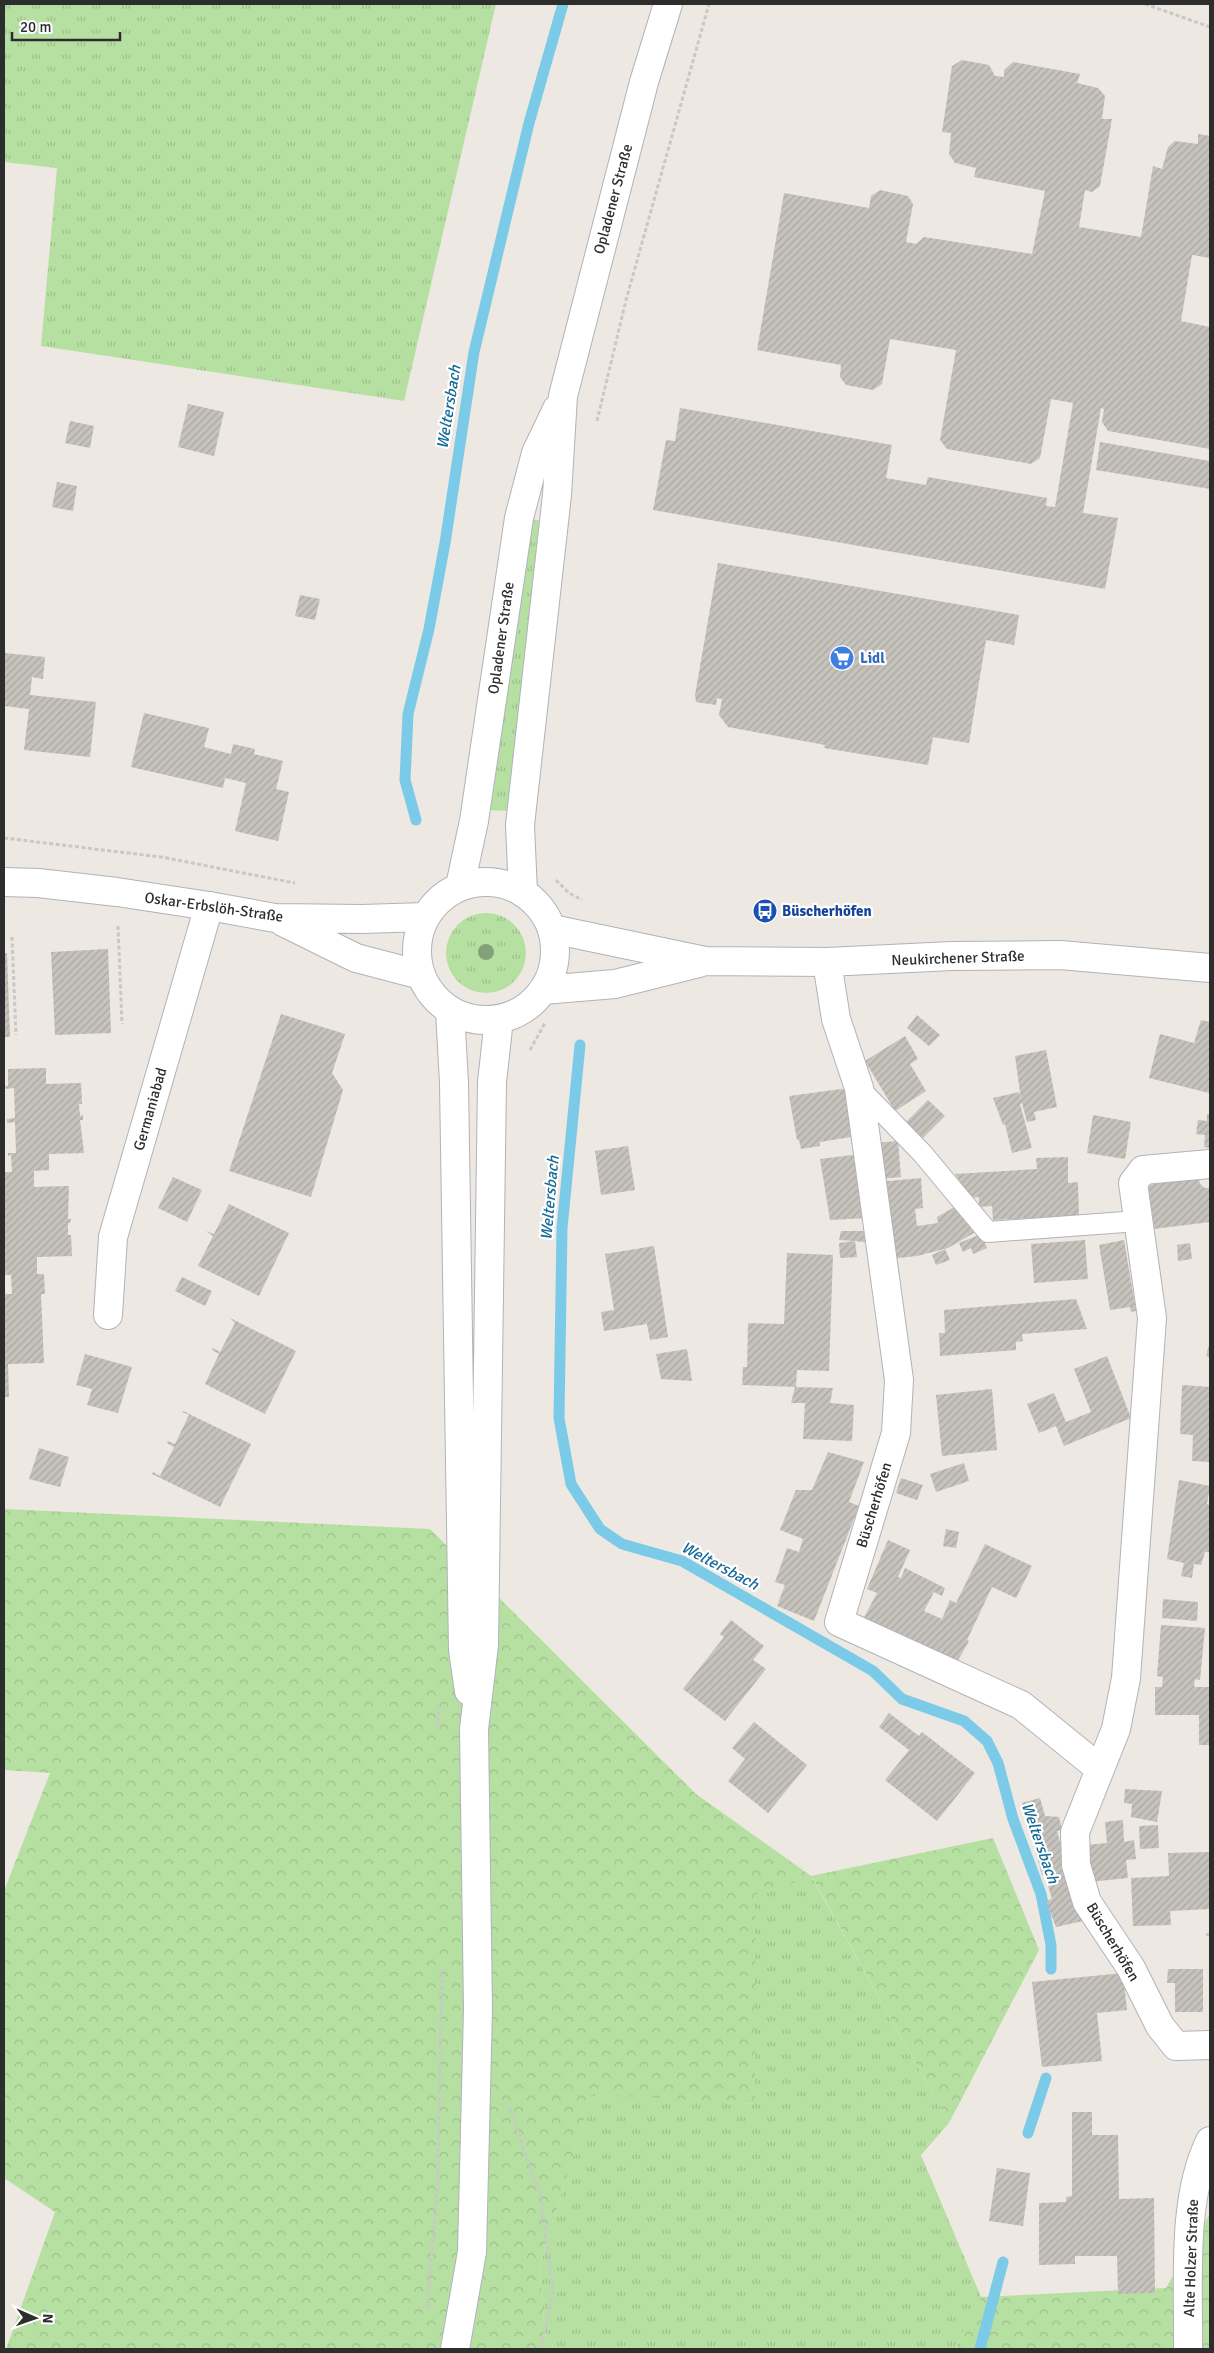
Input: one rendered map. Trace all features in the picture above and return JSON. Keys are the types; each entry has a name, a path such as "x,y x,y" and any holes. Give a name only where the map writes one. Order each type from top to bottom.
{"main road":[{"name":"Opladener Straße","path":"460,886 474,821 519,518 536,453 563,396 639,101 668,4"},
{"name":"Opladener Straße","path":"523,893 520,825 557,495 563,396"},
{"name":"Oskar-Erbslöh-Straße","path":"4,882 38,882 117,892 275,918 362,919 425,917"},
{"path":"482,882 503,884 523,893 535,902 552,929 555,950 552,971 543,990 531,1004 516,1014 499,1019 474,1019 450,1010 432,995 421,975 417,956 418,936 425,917 446,894 460,886 482,882"},
{"name":"Germaniabad","path":"108,1315 113,1237 209,906"},
{"path":"275,918 356,958 421,975"},
{"name":"Neukirchener Straße","path":"552,929 705,962 827,962 952,956 1060,955 1210,968"},
{"name":"Neukirchener Straße","path":"543,990 615,984 705,962"},
{"name":"Büscherhöfen","path":"827,962 836,1020 859,1088 899,1380 896,1432 839,1622 1021,1705 1100,1769"},
{"path":"450,1010 454,1083 463,1650 474,1729 478,2009 472,2252 454,2349"},
{"path":"474,1729 484,1645 492,1082 499,1019"},
{"name":"Büscherhöfen","path":"1210,1164 1143,1170 1133,1183 1152,1318 1126,1678 1116,1729 1075,1832 1076,1865 1087,1902 1131,1968 1160,2026 1176,2046 1210,2045"},
{"name":"Alte Holzer Straße","path":"1188,2349 1191,2207 1201,2160 1210,2140"}],"lane":[{"name":"Büscherhöfen","path":"859,1088 922,1153 988,1232 1138,1221"}],"path":[{"path":"595,431 626,300 709,4"},
{"path":"1145,4 1210,27"},
{"path":"4,838 161,857 297,884"},
{"path":"550,874 569,893 586,902"},
{"path":"117,892 122,1024"},
{"path":"12,936 16,1035"},
{"path":"528,1054 546,1021"},
{"path":"509,2105 541,2198 551,2275 553,2294 540,2349"}],"green space":[{"path":"4,4 496,4 404,401 41,346 57,168 4,162"},
{"path":"529,519 543,521 508,811 487,810"},
{"path":"486,913 501,916 514,925 523,938 526,953 523,968 514,981 501,990 486,993 471,990 458,981 449,968 446,953 449,938 458,925 471,916"},
{"path":"4,1509 430,1529 696,1794 811,1876 993,1838 1039,1950 949,2123 812,1877 755,1895 755,2104 592,2094 539,2268 547,2349 6,2349 55,2212 4,2178 4,1891 50,1773 4,1770"},
{"path":"811,1876 949,2123 921,2155 981,2297 955,2349 547,2349 539,2268 592,2093 755,2104 755,1895"},
{"path":"1210,2213 1210,2349 955,2349 981,2297 1166,2288"}],"building":[{"path":"962,60 989,65 995,76 1004,77 1004,70 1013,62 1080,74 1077,83 1098,88 1105,96 1102,119 1112,119 1100,186 1092,192 1085,190 1079,227 1141,237 1153,166 1162,169 1168,147 1175,141 1198,144 1198,134 1210,136 1210,258 1192,255 1181,321 1210,327 1210,449 1108,431 1102,422 1104,409 1101,408 1083,513 1118,518 1105,589 653,510 666,440 675,441 680,408 892,445 886,478 926,485 928,477 1047,498 1046,506 1055,507 1073,403 1051,399 1040,458 1031,464 947,449 940,440 956,350 890,339 882,384 873,390 846,385 840,377 841,365 757,350 784,193 869,208 871,196 880,190 908,196 913,204 906,242 916,244 924,237 1032,254 1045,191 974,177 976,168 955,163 949,154 951,133 942,132 952,66"},
{"path":"188,404 224,412 214,456 178,447"},
{"path":"70,421 94,426 90,448 65,443"},
{"path":"1100,442 1210,461 1210,489 1096,470"},
{"path":"57,482 77,486 73,511 52,507"},
{"name":"Lidl","path":"718,563 1019,615 1014,645 986,640 969,743 933,737 928,765 824,748 825,745 728,727 719,715 722,699 717,698 716,705 696,702 695,695"},
{"path":"300,595 320,599 315,620 295,616"},
{"path":"4,653 45,657 43,679 32,677 30,695 96,702 90,757 24,750 29,709 4,706"},
{"path":"144,713 209,728 204,747 231,754 233,744 255,749 254,754 283,761 276,789 289,792 278,841 235,831 246,783 225,778 223,788 131,767"},
{"path":"108,949 111,1033 55,1035 51,952"},
{"path":"7,953 10,1037 4,1037 4,954"},
{"path":"281,1014 345,1034 332,1073 343,1090 311,1197 229,1171"},
{"path":"917,1015 940,1035 929,1046 907,1028"},
{"path":"1201,1020 1210,1022 1209,1093 1149,1078 1160,1034 1194,1043"},
{"path":"905,1036 918,1059 910,1064 926,1091 895,1111 865,1061"},
{"path":"1046,1050 1057,1107 1034,1112 1036,1120 1027,1122 1022,1103 1020,1104 1032,1148 1012,1153 1005,1124 1003,1125 993,1098 1019,1092 1021,1100 1015,1056"},
{"path":"46,1068 46,1084 81,1083 82,1104 79,1104 80,1116 83,1115 83,1120 80,1120 84,1153 49,1154 49,1170 34,1171 34,1187 69,1186 68,1219 71,1219 70,1223 68,1223 68,1235 71,1235 72,1256 37,1257 37,1274 44,1274 45,1294 41,1294 44,1363 8,1364 9,1397 4,1397 4,1294 12,1294 11,1275 4,1275 4,1172 12,1172 11,1155 8,1156 8,1153 16,1153 15,1122 7,1123 7,1119 15,1118 14,1088 6,1089 5,1086 8,1086 8,1069"},
{"path":"849,1088 857,1136 820,1142 820,1146 801,1149 799,1140 797,1140 789,1096"},
{"path":"928,1100 945,1116 923,1138 906,1122"},
{"path":"1207,1114 1210,1115 1210,1148 1204,1147 1205,1135 1196,1134 1198,1120 1207,1121"},
{"path":"1093,1115 1131,1122 1125,1159 1087,1153"},
{"path":"898,1141 901,1177 879,1179 875,1143"},
{"path":"628,1146 635,1190 601,1195 595,1151"},
{"path":"860,1154 867,1218 830,1220 820,1159"},
{"path":"1068,1157 1068,1183 1078,1182 1079,1216 993,1220 992,1206 979,1207 979,1197 971,1198 955,1174 1037,1169 1036,1158"},
{"path":"173,1177 202,1190 187,1222 158,1208"},
{"path":"921,1178 923,1208 915,1209 917,1226 938,1223 937,1217 958,1205 974,1233 948,1248 917,1256 889,1259 879,1182"},
{"path":"1199,1178 1200,1184 1205,1188 1210,1188 1210,1222 1154,1229 1148,1185"},
{"path":"229,1204 289,1233 259,1296 198,1266 213,1236 206,1231 214,1234"},
{"path":"841,1231 869,1231 871,1243 839,1240"},
{"path":"981,1234 987,1248 973,1254 971,1248 963,1252 959,1243"},
{"path":"1085,1240 1088,1279 1034,1283 1031,1244"},
{"path":"1124,1240 1136,1311 1131,1312 1130,1307 1110,1310 1099,1245"},
{"path":"855,1241 857,1257 840,1258 839,1243"},
{"path":"1190,1243 1192,1259 1178,1261 1177,1245"},
{"path":"654,1246 668,1337 650,1340 647,1324 604,1331 601,1312 614,1310 605,1254"},
{"path":"945,1249 950,1260 936,1265 932,1255"},
{"path":"787,1253 833,1255 829,1371 797,1370 796,1387 742,1385 743,1367 747,1367 748,1323 784,1324"},
{"path":"182,1277 212,1291 205,1306 175,1291"},
{"path":"1076,1299 1087,1329 1022,1334 1023,1341 1016,1342 1016,1350 940,1356 939,1333 945,1333 944,1310"},
{"path":"230,1318 296,1351 265,1414 205,1384 219,1354 212,1350 213,1348 220,1352 235,1323"},
{"path":"1210,1341 1210,1357 1206,1356"},
{"path":"687,1349 692,1381 661,1379 656,1354"},
{"path":"85,1354 132,1367 118,1413 87,1405 92,1389 76,1385"},
{"path":"1107,1356 1131,1418 1064,1446 1056,1426 1039,1433 1027,1404 1054,1393 1066,1422 1091,1412 1074,1369"},
{"path":"1182,1385 1210,1387 1210,1462 1192,1461 1193,1435 1180,1434"},
{"path":"795,1387 833,1388 830,1403 854,1405 852,1441 803,1439 805,1403 791,1403"},
{"path":"992,1389 997,1450 942,1456 936,1395"},
{"path":"183,1411 251,1444 220,1507 152,1474 153,1472 160,1476 174,1447 167,1443 168,1441 175,1444 189,1415"},
{"path":"39,1448 69,1457 60,1487 29,1479"},
{"path":"828,1452 864,1462 849,1502 859,1506 814,1621 777,1606 785,1585 775,1582 787,1548 799,1552 803,1539 780,1530 796,1490 812,1490"},
{"path":"964,1463 969,1481 936,1492 930,1474"},
{"path":"901,1478 923,1485 917,1500 896,1493"},
{"path":"1179,1480 1210,1486 1207,1504 1210,1505 1210,1552 1205,1552 1201,1565 1194,1564 1192,1578 1181,1576 1184,1563 1167,1559"},
{"path":"946,1529 959,1532 956,1548 943,1546"},
{"path":"888,1540 910,1550 898,1577 901,1578 905,1568 945,1588 942,1596 934,1592 924,1611 942,1619 950,1600 956,1603 985,1544 1032,1566 1016,1598 992,1587 967,1640 969,1641 957,1662 863,1619 877,1593 867,1589"},
{"path":"1163,1599 1198,1602 1197,1621 1162,1618"},
{"path":"731,1620 764,1646 753,1660 766,1669 725,1721 683,1689 724,1637 720,1634"},
{"path":"1161,1625 1205,1628 1200,1680 1195,1679 1194,1687 1210,1687 1210,1745 1199,1745 1199,1715 1155,1715 1155,1687 1162,1687 1163,1677 1157,1676"},
{"path":"889,1713 919,1736 922,1732 975,1773 937,1821 885,1780 909,1750 879,1727"},
{"path":"754,1722 807,1765 768,1813 728,1781 745,1759 732,1748"},
{"path":"1125,1789 1162,1791 1157,1822 1131,1817 1132,1804 1124,1803"},
{"path":"1040,1798 1045,1816 1059,1817 1062,1830 1057,1831 1083,1921 1056,1927 1046,1901 1052,1899 1045,1875 1042,1875 1022,1803"},
{"path":"1123,1820 1124,1842 1134,1840 1136,1859 1126,1860 1128,1878 1089,1882 1086,1845 1107,1843 1105,1822"},
{"path":"1158,1825 1159,1848 1140,1849 1139,1826"},
{"path":"1210,1852 1210,1909 1170,1911 1171,1925 1133,1926 1131,1878 1169,1876 1168,1853"},
{"path":"1168,1969 1203,1969 1203,2012 1175,2012 1175,1983 1167,1983"},
{"path":"1123,1973 1127,2010 1097,2013 1102,2061 1042,2067 1032,1982"},
{"path":"1072,2112 1092,2112 1092,2135 1118,2135 1119,2199 1154,2198 1155,2293 1118,2294 1117,2256 1075,2256 1075,2264 1039,2265 1039,2203 1066,2202 1066,2197 1072,2196"},
{"path":"997,2168 1030,2173 1023,2226 989,2221"}],"waterway":[{"name":"Weltersbach","path":"416,820 405,780 408,714 429,629 445,543 474,352 529,123 563,4"},
{"name":"Weltersbach","path":"580,1045 562,1228 559,1418 571,1484 600,1529 622,1544 682,1561 873,1671 902,1699 964,1721 987,1741 998,1763 1013,1819 1041,1894 1051,1945 1051,1969"},
{"name":"Weltersbach","path":"1028,2133 1046,2078"},
{"name":"Weltersbach","path":"980,2349 1003,2262"}],"place":[{"name":"Lidl","path":"842,658"},
{"name":"Büscherhöfen","path":"765,911"}]}
